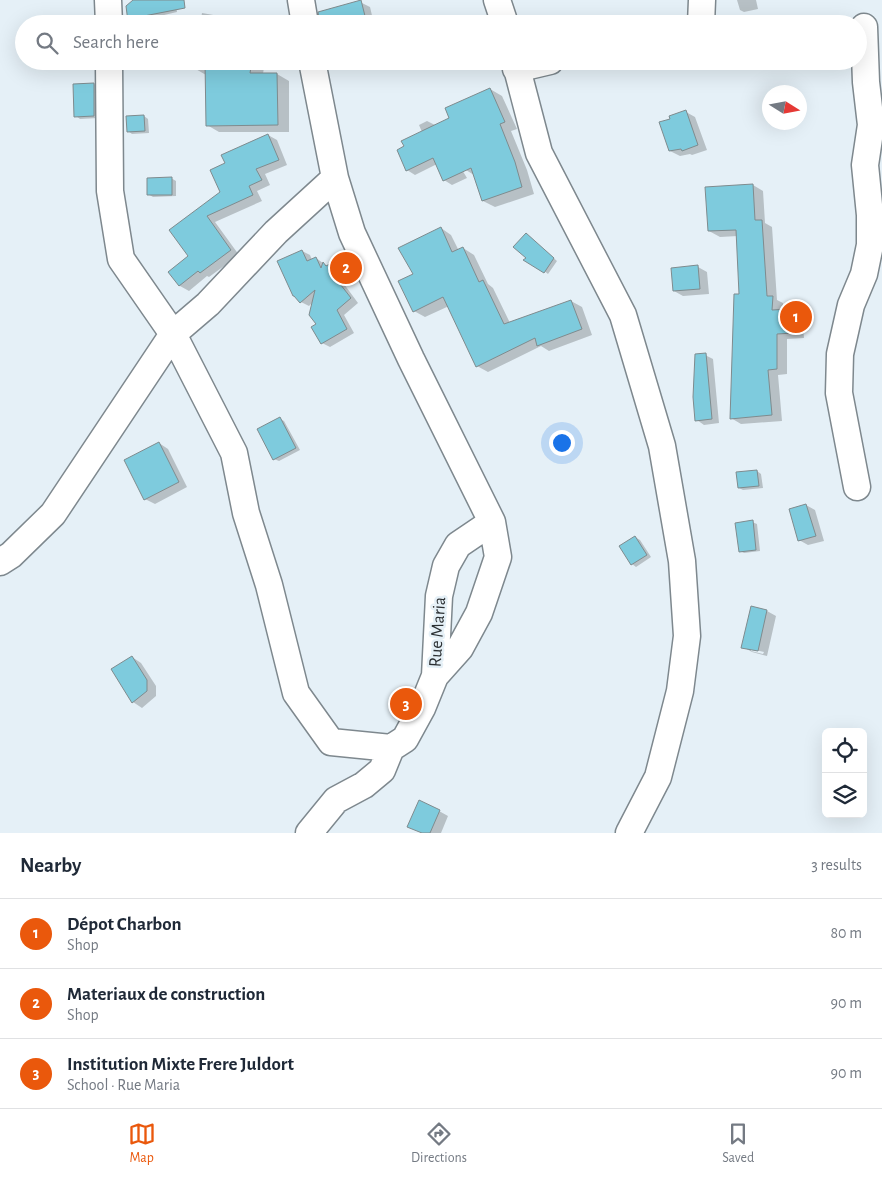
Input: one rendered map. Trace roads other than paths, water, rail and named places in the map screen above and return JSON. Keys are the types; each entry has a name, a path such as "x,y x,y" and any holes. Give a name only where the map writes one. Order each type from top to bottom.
{"street":[{"path":"108,0 109,15"},
{"path":"301,0 304,15"},
{"path":"497,0 502,15"},
{"path":"701,15 702,0"},
{"path":"867,54 868,27"},
{"path":"110,70 110,191 121,260 173,334 234,453 246,514 269,585 296,693 331,742 391,748"},
{"path":"314,70 334,178 352,233 411,359 492,522 498,556 479,613 460,648 435,676"},
{"path":"516,70 539,153 623,315 662,446 682,560 687,636 680,691 658,777 629,833"},
{"path":"856,487 839,394 840,354 851,305 864,274 870,245 870,215 865,164 871,125 866,70"},
{"path":"0,562 10,555 53,514 173,334 208,304 276,232 334,178"},
{"name":"Rue Maria","path":"309,833 336,800 364,785 382,770 391,748 405,739 422,708 435,676 438,596 446,566 458,545 492,522"}],"place":[{"name":"Materiaux de construction","path":"346,268"},
{"name":"Dépot Charbon","path":"796,317"},
{"name":"Institution Mixte Frere Juldort","path":"406,704"}]}
